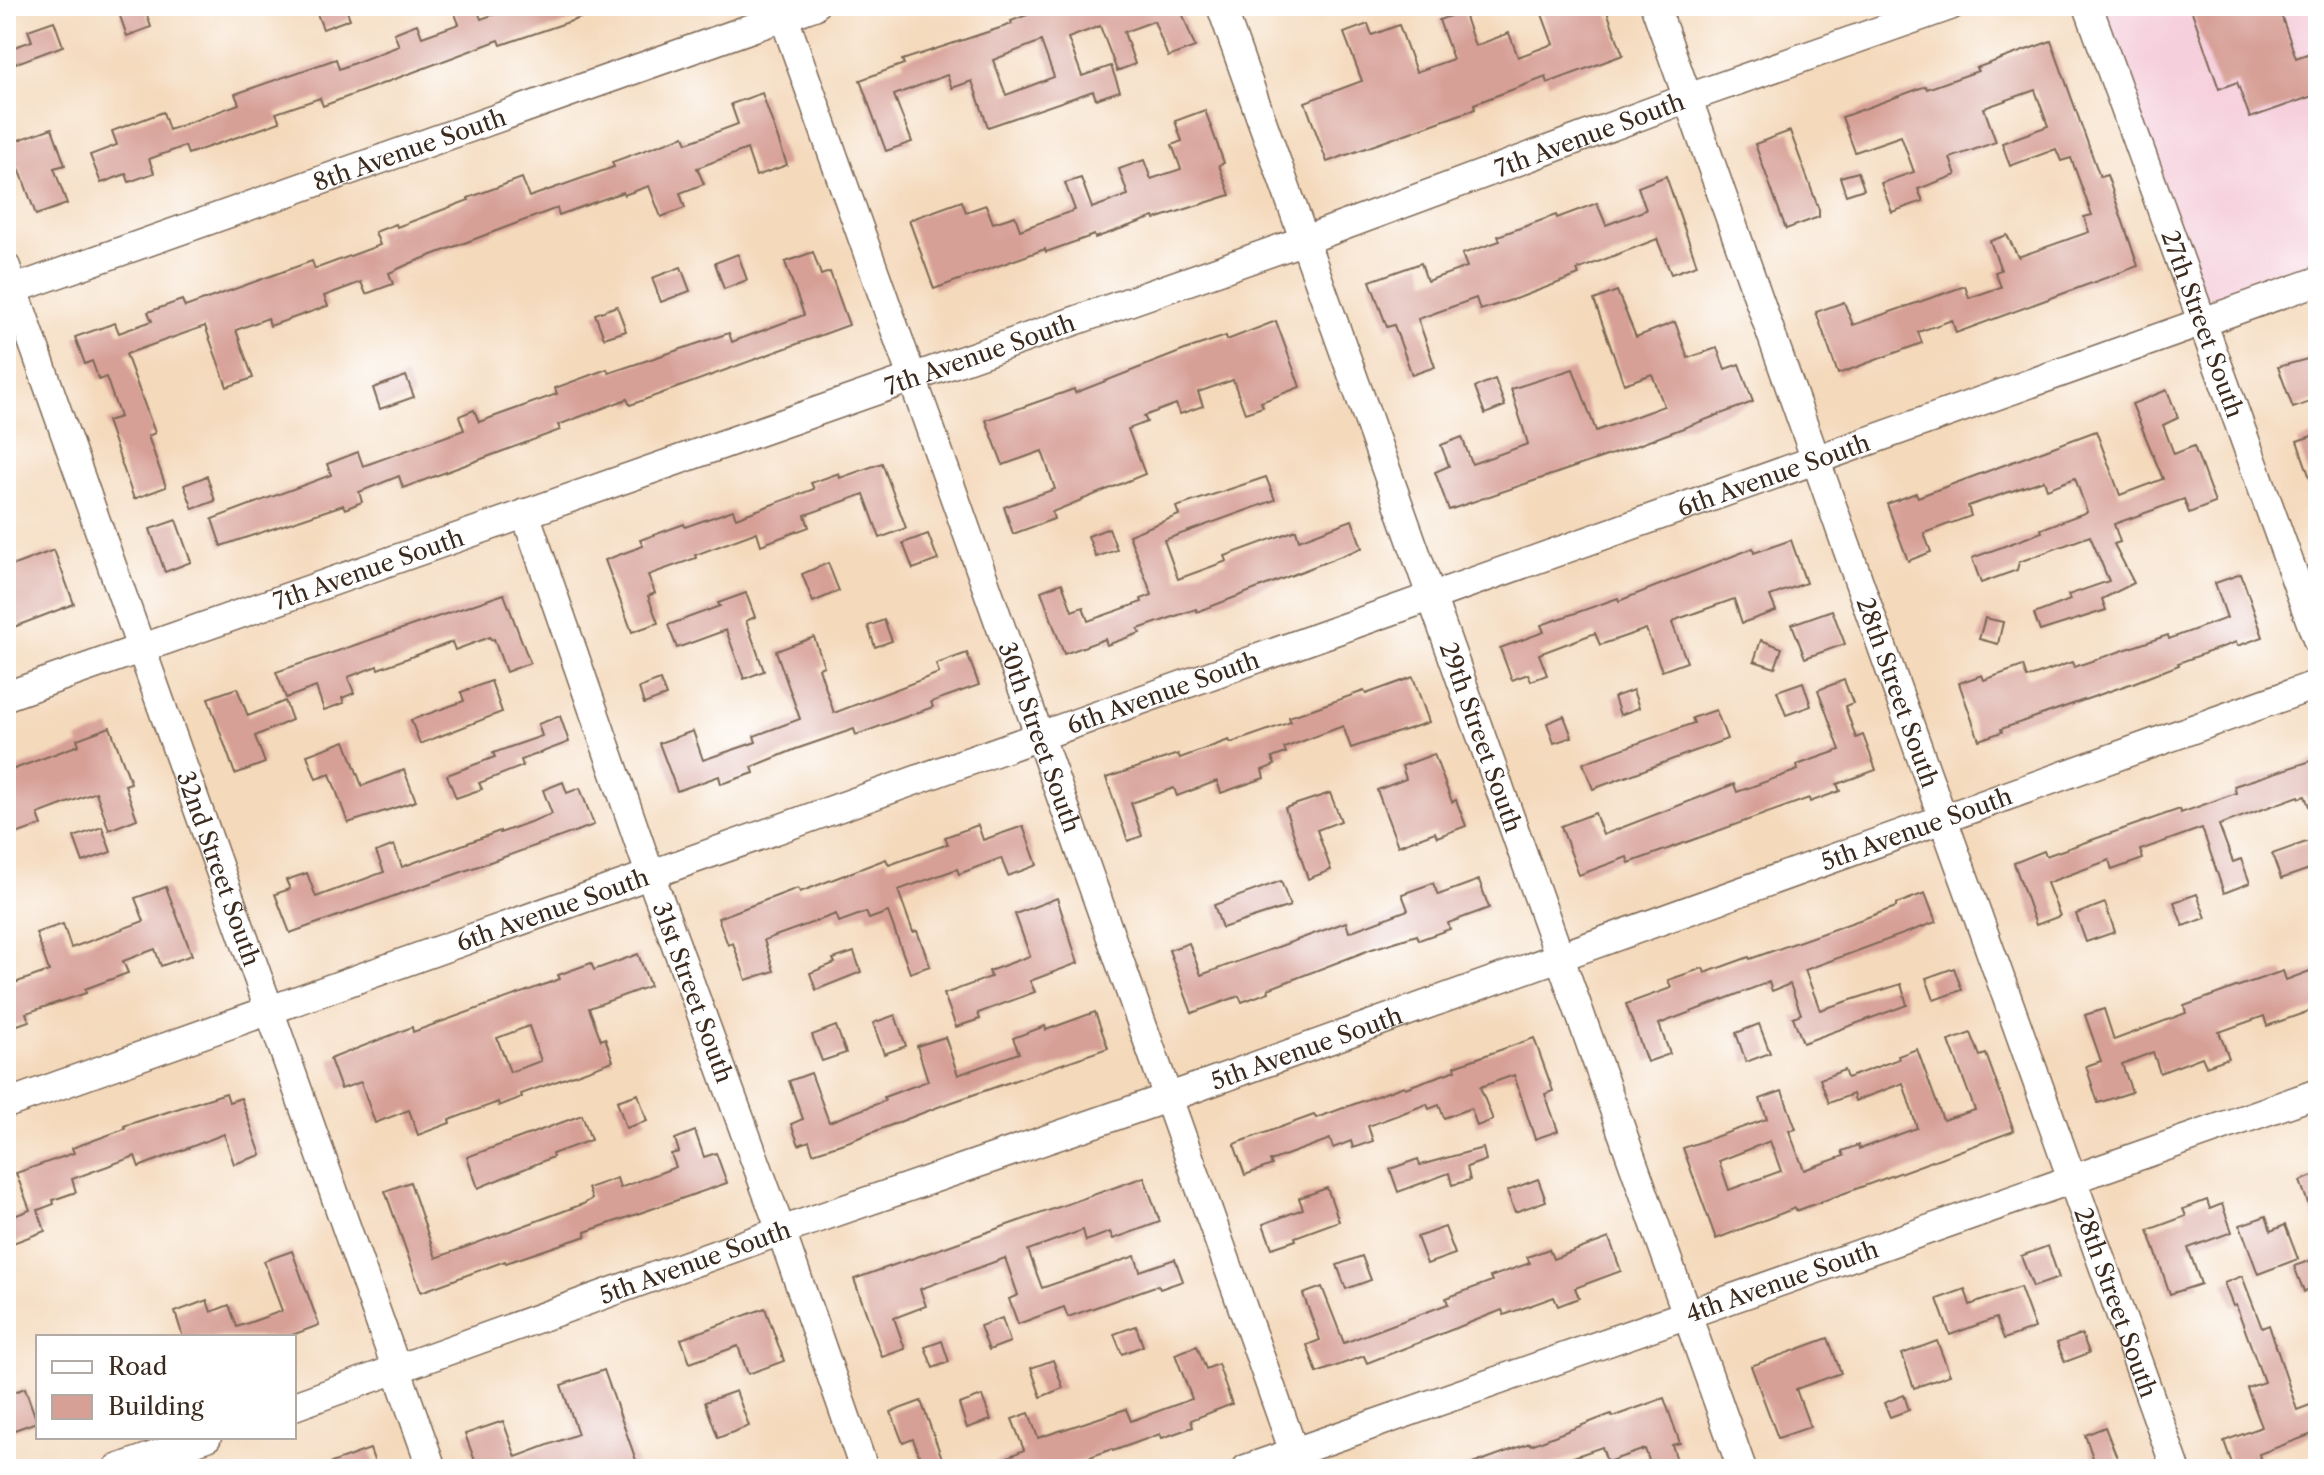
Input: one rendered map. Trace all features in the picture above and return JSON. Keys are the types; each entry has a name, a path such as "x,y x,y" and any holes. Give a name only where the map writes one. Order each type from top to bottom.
{"street":[{"name":"8th Avenue South","path":"9,283 782,12 814,6"},
{"name":"29th Street South","path":"1221,6 1742,1469"},
{"name":"28th Street South","path":"1655,6 2176,1469"},
{"name":"7th Avenue South","path":"6,696 1305,240 1688,98 1950,6"},
{"name":"27th Street South","path":"2088,6 2318,642"},
{"name":"30th Street South","path":"782,12 1297,1460"},
{"name":"6th Avenue South","path":"6,1104 2318,281"},
{"name":"32nd Street South","path":"9,283 432,1469"},
{"name":"31st Street South","path":"525,513 650,874 781,1231 864,1469"},
{"name":"5th Avenue South","path":"296,1405 781,1231 1560,958 2318,684"},
{"name":"4th Avenue South","path":"1246,1469 1297,1460 1687,1317 2318,1093"},
{"path":"117,1469 201,1439"}],"shaded area":[{"path":"2090,6 2318,6 2318,281 2202,323"}],"building":[{"path":"144,6 151,27 127,36 119,13"},
{"path":"314,6 345,6 350,19 323,29"},
{"path":"476,6 481,19 518,6 610,8 501,45 499,40 323,106 320,98 276,113 280,122 188,154 185,146 149,159 154,173 129,182 126,174 101,183 90,155 117,145 112,131 163,112 169,130 239,104 235,94 336,59 339,69 399,46 394,33 417,24 422,37 459,24 453,9"},
{"path":"1051,6 1189,6 1181,10 1195,47 1168,57 1154,21 1124,32 1135,64 1117,71 1100,26 1068,38 1082,76 1111,66 1120,91 1096,99 1093,91 988,127 972,81 952,88 947,75 894,95 912,142 886,151 860,80 904,64 902,60 1012,24 1011,21","holes":["1041,41 1054,77 1006,95 993,60"]},
{"path":"1539,6 1605,6 1623,55 1548,83 1546,77 1474,104 1475,109 1327,162 1305,102 1362,81 1344,33 1368,24 1372,35 1399,25 1416,72 1453,59 1439,20 1463,11 1475,46 1509,33 1518,57 1553,44"},
{"path":"2190,6 2278,6 2296,58 2318,50 2318,94 2250,118 2237,82 2219,89"},
{"path":"54,21 63,46 6,67 6,50 32,41 28,30"},
{"path":"2051,41 2100,177 2107,175 2138,266 1956,333 1952,320 1918,332 1922,343 1838,374 1816,312 1844,302 1853,325 1965,286 1969,298 2001,287 1995,272 2001,270 1990,241 2007,235 2018,257 2089,232 2084,217 2092,215 2071,158 2061,161 2056,149 2010,166 2002,143 2048,126 2035,90 1984,108 1996,142 1950,158 1956,175 1918,189 1923,201 1892,212 1881,183 1914,172 1901,136 1855,152 1842,117 1926,86 1927,89 1978,71 1976,68"},
{"path":"762,93 787,165 756,176 747,149 697,168 704,184 680,193 685,208 661,217 649,186 559,215 557,208 389,273 393,284 366,294 361,282 324,296 328,306 270,326 268,318 236,330 253,378 227,387 205,326 126,354 155,433 148,436 166,487 134,499 107,421 120,417 106,377 99,380 92,361 85,364 75,337 115,323 119,333 152,321 148,312 182,300 185,307 312,261 315,269 380,245 375,232 396,224 397,227 522,178 529,197 614,167 612,162 684,136 687,143 738,124 731,104"},
{"path":"1205,110 1224,163 1219,165 1230,195 1095,238 1094,235 1046,252 1045,249 934,289 909,220 962,201 966,212 986,205 993,223 1015,216 1020,230 1075,210 1065,183 1081,178 1092,208 1128,195 1119,169 1144,160 1151,179 1181,169 1172,145 1182,141 1175,121"},
{"path":"52,128 65,165 54,168 67,204 36,215 10,143"},
{"path":"1790,131 1819,217 1786,229 1755,144"},
{"path":"1858,172 1864,189 1846,195 1840,177"},
{"path":"1666,176 1697,265 1671,274 1657,239 1577,270 1579,275 1521,297 1480,310 1476,298 1418,319 1435,367 1412,375 1394,325 1387,327 1370,281 1421,263 1427,281 1467,267 1462,254 1500,241 1498,236 1597,203 1606,225 1646,210 1638,187"},
{"path":"813,252 821,275 830,272 849,325 630,405 627,399 558,425 560,430 403,488 399,476 359,492 362,502 345,509 343,505 221,546 212,519 331,475 327,464 358,452 363,466 464,430 459,416 474,410 479,422 557,394 555,388 607,369 609,373 729,333 732,342 804,315 785,262"},
{"path":"738,254 747,280 724,289 715,263"},
{"path":"681,267 690,291 661,302 652,278"},
{"path":"1617,291 1636,337 1675,322 1688,358 1717,348 1725,369 1739,364 1753,402 1449,510 1435,472 1449,466 1441,445 1462,437 1472,464 1528,444 1511,389 1573,369 1596,431 1664,406 1652,374 1624,384 1594,300"},
{"path":"617,306 626,331 604,338 595,314"},
{"path":"1276,321 1300,387 1261,402 1263,407 1245,413 1233,380 1198,392 1203,406 1180,414 1176,404 1144,416 1147,422 1128,429 1145,474 1052,512 1054,519 1013,534 1004,507 1055,489 1042,451 1003,465 986,420 1074,389 1075,393 1190,348 1226,336 1227,340"},
{"path":"2318,356 2318,399 2293,408 2278,367"},
{"path":"406,376 414,397 380,409 373,388"},
{"path":"1495,379 1505,406 1485,414 1475,387"},
{"path":"2167,390 2178,418 2163,425 2174,454 2194,446 2215,503 2189,513 2184,499 2114,524 2120,542 2114,544 2134,583 2102,599 2106,610 2040,631 2034,614 2070,600 2068,595 2109,581 2090,536 2019,562 2017,570 1981,583 1972,558 2087,512 2075,478 2047,489 2044,480 1968,506 1971,516 1924,533 1931,552 1908,561 1887,504 1916,493 1918,497 2096,431 2120,495 2163,479 2132,404"},
{"path":"2318,434 2318,494 2316,495 2297,441"},
{"path":"882,463 906,528 880,538 864,494 805,515 809,527 761,545 757,532 695,555 696,558 648,575 655,593 648,596 658,623 632,632 605,560 643,546 640,540 684,524 685,527 733,510 736,518 814,489 811,483 839,473 840,478"},
{"path":"207,476 215,501 193,509 184,485"},
{"path":"1266,477 1275,500 1164,540 1178,579 1227,561 1225,556 1296,530 1299,540 1352,520 1362,548 1197,612 1196,609 1138,629 1140,633 1107,645 1105,639 1064,654 1041,591 1062,583 1072,611 1083,607 1088,621 1142,602 1141,599 1152,595 1129,535 1179,515 1176,507"},
{"path":"176,520 191,562 165,572 150,529"},
{"path":"1109,528 1117,550 1096,557 1088,536"},
{"path":"928,534 938,560 913,569 903,543"},
{"path":"1791,540 1806,583 1770,596 1776,611 1742,623 1734,599 1678,619 1672,623 1687,662 1662,671 1646,629 1600,645 1595,633 1539,654 1547,675 1531,681 1528,674 1512,680 1500,648 1544,632 1541,625 1618,598 1619,601 1753,548 1754,553"},
{"path":"54,550 74,604 6,630 6,568"},
{"path":"828,563 839,591 813,602 802,574"},
{"path":"2241,574 2263,637 2237,646 2236,642 2178,663 2133,683 2001,729 2002,732 1979,740 1959,683 1982,675 1984,680 2023,666 2027,678 2072,662 2074,667 2227,618 2215,583"},
{"path":"746,593 755,617 746,621 764,671 744,679 726,630 677,648 668,625"},
{"path":"504,594 530,663 506,672 494,639 490,637 455,650 452,642 348,677 354,693 342,698 344,703 324,710 316,687 286,698 276,672"},
{"path":"1832,610 1845,644 1805,658 1792,624"},
{"path":"1985,618 2003,622 1998,644 1979,639"},
{"path":"884,620 892,641 875,647 868,626"},
{"path":"814,637 824,666 819,668 834,713 939,673 936,664 967,653 979,685 931,702 933,707 856,735 854,729 796,749 752,767 754,773 721,784 719,776 677,791 659,743 693,731 703,760 756,742 754,736 800,719 776,651"},
{"path":"1761,640 1782,648 1775,668 1754,661"},
{"path":"1413,677 1429,722 1351,748 1343,726 1284,748 1286,753 1272,758 1275,765 1262,770 1264,778 1221,793 1217,781 1177,796 1174,788 1131,803 1142,836 1128,841 1106,778 1178,754 1180,758 1229,740 1231,743 1291,722 1289,717"},
{"path":"660,680 666,696 644,704 639,688"},
{"path":"1844,680 1853,703 1845,706 1856,738 1863,735 1876,770 1837,784 1840,791 1810,802 1809,798 1629,863 1627,857 1579,875 1561,826 1595,813 1603,835 1734,784 1737,792 1798,770 1797,765 1840,750 1818,690"},
{"path":"491,681 502,712 420,744 411,720 464,701 461,692"},
{"path":"1803,682 1811,706 1786,715 1777,691"},
{"path":"237,688 248,716 285,701 292,720 255,736 265,763 235,774 208,698"},
{"path":"1633,690 1639,708 1620,715 1614,697"},
{"path":"1716,710 1727,739 1593,789 1583,763 1694,723 1692,718"},
{"path":"560,716 569,742 521,760 523,766 479,783 482,789 456,798 447,775 495,757 493,753 542,736 538,724"},
{"path":"1564,716 1572,737 1554,743 1547,723"},
{"path":"110,727 131,783 125,785 137,819 109,830 96,792 38,814 42,825 16,834 6,805 6,772 79,745 77,739"},
{"path":"345,741 362,786 404,770 416,801 348,823 330,774 316,779 307,755"},
{"path":"1434,754 1452,802 1456,800 1466,826 1437,837 1435,832 1398,846 1377,790 1406,779 1402,766"},
{"path":"2314,760 2318,772 2318,825 2305,796 2299,796 2219,825 2233,862 2241,859 2250,883 2224,893 2202,828 2140,850 2143,859 2112,870 2109,860 2047,883 2060,916 2036,925 2014,863 2044,851 2046,856 2180,809 2181,813 2236,793 2234,786"},
{"path":"563,782 567,793 580,788 594,825 290,933 275,894 290,889 286,880 307,873 316,897 384,872 376,852 394,845 402,867 500,833 552,814 543,790"},
{"path":"1330,793 1341,821 1317,830 1331,870 1308,879 1285,808"},
{"path":"978,825 983,840 1023,826 1037,865 1008,876 1001,858 959,874 957,869 898,890 913,932 917,931 930,966 910,973 888,912 869,919 866,912 839,922 836,914 764,940 774,971 746,980 733,943 728,945 718,918 798,888 800,892 886,859 889,865 948,844 945,837"},
{"path":"102,827 111,852 83,862 74,837"},
{"path":"2318,838 2318,866 2281,879 2272,854"},
{"path":"1479,880 1489,908 1448,923 1450,929 1419,940 1417,935 1372,949 1242,1002 1239,996 1192,1013 1169,950 1189,943 1201,975 1346,922 1349,932 1408,910 1402,894 1433,883 1438,895"},
{"path":"1281,881 1290,906 1222,928 1214,905"},
{"path":"166,887 192,955 161,966 155,949 123,961 128,973 85,989 86,993 26,1013 29,1021 6,1029 6,986 49,971 36,933 63,924 71,948 144,921 135,898"},
{"path":"1925,893 1936,922 1805,970 1820,1010 1901,984 1907,1005 1803,1043 1793,1017 1801,1014 1790,984 1772,991 1769,982 1659,1024 1670,1054 1647,1062 1626,1004 1671,988 1668,980 1703,968 1705,973 1750,959 1896,907 1896,904"},
{"path":"2197,894 2206,918 2183,926 2174,902"},
{"path":"1057,898 1078,963 1030,981 1035,992 978,1013 980,1019 956,1027 944,994 991,977 989,971 1030,956 1015,914"},
{"path":"2105,903 2115,932 2086,942 2076,914"},
{"path":"854,952 861,972 816,990 810,973 835,963 833,959"},
{"path":"638,954 650,986 589,1008 613,1061 521,1094 522,1097 499,1106 498,1102 449,1120 450,1123 418,1135 409,1110 375,1123 361,1082 341,1089 330,1059 412,1027 413,1032 560,979 558,975 591,963 594,970","holes":["529,1026 541,1061 510,1072 497,1038"]},
{"path":"1954,968 1962,990 1934,1000 1926,978"},
{"path":"2318,968 2318,1008 2267,1026 2264,1016 2219,1032 2229,1058 2206,1066 2202,1057 2160,1073 2153,1052 2122,1064 2132,1092 2098,1103 2086,1066 2101,1061 2085,1015 2104,1009 2114,1040 2186,1013 2184,1006 2236,987 2283,971 2286,980"},
{"path":"1095,1012 1108,1048 813,1153 809,1141 799,1145 791,1124 803,1119 789,1081 811,1073 829,1122 928,1081 917,1046 945,1037 958,1075 1019,1053 1013,1038"},
{"path":"895,1015 906,1046 884,1054 873,1023"},
{"path":"1759,1024 1770,1053 1746,1062 1736,1033"},
{"path":"836,1026 846,1053 822,1061 812,1035"},
{"path":"1971,1033 1980,1056 1986,1054 2014,1131 1716,1239 1683,1148 1767,1119 1760,1099 1782,1091 1796,1129 1789,1131 1804,1170 1844,1156 1842,1151 1858,1145 1859,1149 1917,1128 1903,1083 1855,1101 1853,1094 1829,1103 1820,1079 1844,1070 1847,1078 1917,1049 1943,1120 1975,1110 1949,1041","holes":["1770,1141 1781,1171 1729,1190 1719,1161"]},
{"path":"1534,1038 1553,1091 1545,1094 1558,1131 1535,1139 1514,1075 1480,1087 1493,1120 1477,1126 1471,1108 1444,1118 1439,1105 1429,1109 1427,1104 1368,1126 1373,1141 1353,1148 1351,1141 1333,1148 1330,1139 1270,1161 1272,1165 1245,1175 1234,1144 1456,1070 1455,1066"},
{"path":"226,1093 229,1102 241,1098 261,1155 234,1164 224,1134 139,1167 135,1156 72,1179 76,1192 53,1200 54,1204 38,1210 45,1231 13,1243 6,1219 30,1210 16,1173 74,1153 72,1148 125,1129 124,1126"},
{"path":"638,1094 647,1121 626,1128 617,1101"},
{"path":"582,1115 591,1140 478,1188 467,1157"},
{"path":"695,1131 704,1157 716,1153 727,1183 585,1232 586,1236 421,1292 385,1191 410,1182 436,1258 583,1204 592,1199 588,1188 617,1178 620,1188 676,1167 671,1154 679,1152 675,1139"},
{"path":"1483,1148 1486,1160 1467,1167 1470,1180 1452,1185 1449,1173 1398,1192 1390,1169 1418,1159 1420,1165"},
{"path":"2318,1174 2318,1224 2316,1225 2300,1181"},
{"path":"1144,1177 1160,1222 1113,1239 1110,1232 1086,1241 1083,1230 1028,1250 1042,1288 1135,1256 1140,1271 1175,1259 1183,1281 1160,1289 1158,1285 1068,1317 1064,1307 1018,1324 1009,1299 1018,1295 1005,1258 920,1289 926,1306 894,1318 905,1349 882,1357 854,1279"},
{"path":"1538,1179 1546,1201 1515,1212 1507,1191"},
{"path":"1327,1188 1339,1221 1272,1248 1263,1224 1303,1209 1299,1198"},
{"path":"2207,1200 2210,1209 2222,1204 2232,1232 2188,1248 2201,1284 2170,1294 2148,1230 2186,1216 2183,1209"},
{"path":"2266,1216 2271,1231 2285,1225 2298,1259 2258,1274 2240,1225"},
{"path":"1445,1227 1455,1254 1427,1264 1417,1237"},
{"path":"1609,1238 1621,1271 1575,1288 1579,1298 1558,1306 1554,1297 1504,1315 1502,1310 1367,1363 1364,1356 1317,1373 1307,1345 1320,1340 1303,1294 1322,1287 1344,1343 1448,1304 1446,1298 1492,1281 1490,1277 1530,1263 1527,1257 1549,1249 1553,1259"},
{"path":"2048,1246 2059,1278 2033,1287 2021,1256"},
{"path":"292,1251 319,1325 292,1335 182,1335 175,1312 207,1300 211,1312 229,1305 237,1327 282,1311 264,1261"},
{"path":"1362,1256 1371,1280 1346,1289 1337,1265"},
{"path":"2318,1258 2318,1287 2304,1292 2294,1266"},
{"path":"2242,1276 2262,1328 2269,1325 2297,1410 2318,1402 2318,1432 2259,1454 2261,1462 2234,1469 2224,1441 2262,1427 2247,1388 2264,1382 2236,1305 2233,1306 2224,1283"},
{"path":"2020,1287 2035,1328 2004,1339 1996,1318 1950,1335 1937,1299 1965,1289 1970,1305"},
{"path":"765,1308 784,1361 748,1374 738,1346 690,1363 681,1339"},
{"path":"1002,1318 1010,1342 989,1350 980,1326"},
{"path":"1136,1326 1143,1346 1122,1354 1114,1334"},
{"path":"2082,1334 2089,1353 2065,1362 2057,1343"},
{"path":"1828,1338 1841,1373 1796,1389 1810,1427 1778,1438 1751,1366"},
{"path":"942,1341 949,1362 933,1368 925,1347"},
{"path":"1937,1341 1950,1375 1914,1388 1902,1354"},
{"path":"1197,1346 1206,1369 1218,1364 1232,1404 1191,1420 1193,1427 1162,1438 1160,1434 1057,1469 985,1469 1024,1450 1012,1419 1029,1413 1038,1438 1126,1409 1131,1421 1192,1399 1175,1354"},
{"path":"1053,1360 1063,1388 1041,1397 1031,1368"},
{"path":"604,1370 637,1463 621,1469 478,1469 465,1434 503,1421 516,1457 578,1434 561,1385"},
{"path":"25,1388 36,1422 6,1433 6,1395"},
{"path":"736,1391 749,1426 718,1438 705,1402"},
{"path":"1904,1395 1909,1410 1890,1417 1884,1403"},
{"path":"982,1396 991,1420 967,1428 959,1404"},
{"path":"1664,1398 1680,1443 1672,1445 1680,1469 1652,1469 1645,1449 1607,1462 1602,1447 1539,1469 1464,1467 1611,1414 1612,1417"},
{"path":"921,1401 946,1469 924,1469 913,1439 903,1443 891,1412"},
{"path":"2105,1427 2119,1469 2097,1469 2085,1435"},
{"path":"370,1449 377,1469 320,1467"}]}
